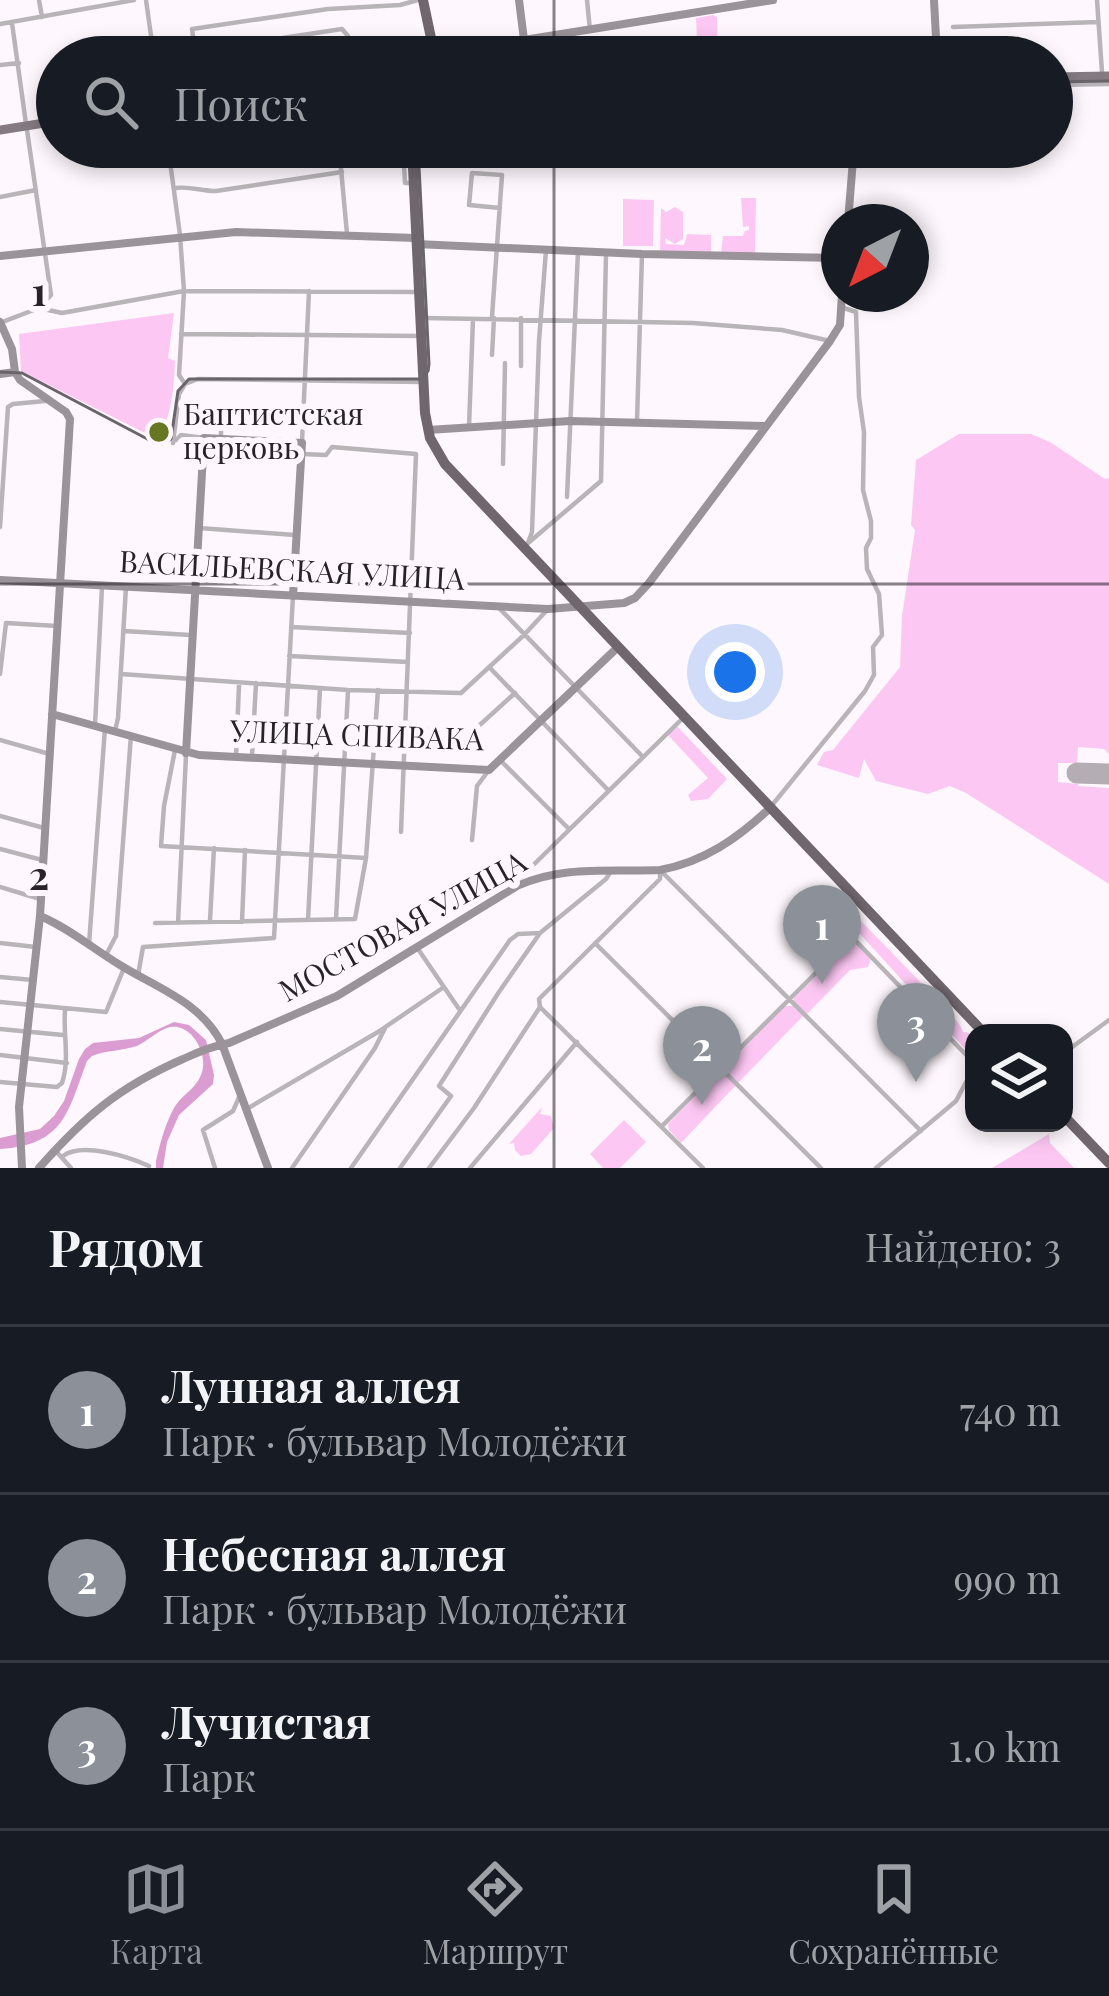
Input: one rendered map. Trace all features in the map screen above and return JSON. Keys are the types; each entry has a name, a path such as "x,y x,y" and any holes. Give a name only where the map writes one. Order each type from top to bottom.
{"highway":[{"path":"423,0 433,36"},
{"path":"411,168 423,382 428,430 438,453 454,476 975,1024"},
{"path":"1073,1125 1109,1163"}],"main road":[{"path":"1073,77 1107,76"},
{"path":"0,132 36,126"}],"street":[{"path":"39,0 42,17"},
{"path":"0,25 134,0"},
{"path":"146,0 151,36"},
{"path":"330,30 333,0"},
{"path":"193,36 192,28 423,0"},
{"path":"519,0 524,36"},
{"path":"586,0 590,30"},
{"path":"550,36 773,0"},
{"path":"934,0 936,36"},
{"path":"1097,0 1107,76"},
{"path":"12,22 51,295 39,308 0,322 20,380 70,419 40,916 19,1131 22,1161 40,1166"},
{"path":"953,27 1098,22"},
{"path":"293,36 342,29 348,36"},
{"path":"0,65 19,63"},
{"path":"171,168 184,291 178,375 185,384"},
{"path":"342,168 347,234"},
{"path":"849,204 852,168"},
{"path":"174,189 216,190 342,172"},
{"path":"492,355 502,175 472,172 469,206 500,208"},
{"path":"0,197 36,190"},
{"path":"0,256 236,232 347,234 496,248 821,258"},
{"path":"525,546 532,532 546,250"},
{"path":"567,496 578,250"},
{"path":"525,546 602,481 606,252"},
{"path":"637,422 642,254"},
{"path":"39,308 62,313 184,291 419,292"},
{"path":"138,975 143,947 274,938 309,291"},
{"path":"581,608 624,603 639,595 830,341 842,312"},
{"path":"768,806 865,691 874,675 873,647 883,635 879,594 867,569 871,521 863,490 856,312"},
{"path":"420,318 780,329 830,341"},
{"path":"469,427 473,318"},
{"path":"521,318 521,366"},
{"path":"181,334 421,336"},
{"path":"502,464 506,363"},
{"path":"0,374 15,372"},
{"path":"401,832 416,454 332,447 326,455 302,448 181,435 173,443 179,394 185,384 198,380 423,382"},
{"path":"0,527 8,407 50,400"},
{"path":"194,418 272,416"},
{"path":"221,419 221,439"},
{"path":"428,430 570,421 766,426"},
{"path":"178,923 204,438"},
{"path":"199,528 296,535"},
{"name":"ВАСИЛЬЕВСКАЯ УЛИЦА","path":"0,580 496,606 545,613 581,608"},
{"path":"121,674 461,693 545,613 559,597 557,584"},
{"path":"89,945 105,728 102,586"},
{"path":"105,728 121,674 126,587"},
{"path":"496,606 642,756"},
{"path":"0,674 3,624 57,626"},
{"path":"291,627 410,633"},
{"path":"124,631 193,635"},
{"name":"УЛИЦА СПИВАКА","path":"52,714 186,753 489,770 618,647"},
{"path":"290,656 408,662"},
{"path":"489,668 608,790"},
{"path":"236,757 239,682"},
{"path":"252,758 256,683"},
{"path":"308,920 320,688"},
{"path":"335,919 349,690"},
{"path":"155,923 355,919 366,858 378,690"},
{"path":"406,728 471,733 515,693"},
{"path":"535,869 569,829 684,717"},
{"path":"105,956 116,936 131,735"},
{"path":"0,740 49,754"},
{"path":"175,750 161,846 366,858"},
{"path":"501,761 569,829"},
{"path":"472,840 477,786 489,770"},
{"name":"МОСТОВАЯ УЛИЦА","path":"40,1166 59,1153 87,1117 114,1095 172,1064 325,998 529,880 566,871 659,868 711,854 744,831 768,806"},
{"path":"0,816 44,827"},
{"path":"210,922 214,848"},
{"path":"0,849 42,860"},
{"path":"242,922 245,850"},
{"path":"429,1168 474,1108 539,1003 660,879 659,868"},
{"path":"659,868 921,1131"},
{"name":"МОСТОВАЯ УЛИЦА","path":"417,946 535,869 659,868"},
{"path":"400,1168 451,1096 439,1086 540,934 611,871"},
{"path":"0,887 40,898"},
{"path":"40,916 178,997 206,1021 268,1168"},
{"path":"351,1168 510,940 518,934 540,934"},
{"path":"662,1126 852,937 965,1056"},
{"path":"0,943 36,946"},
{"path":"596,943 821,1168"},
{"path":"417,946 460,1009"},
{"path":"0,1003 106,1012 124,968"},
{"path":"0,976 33,980"},
{"path":"245,1109 339,1056 444,987"},
{"path":"539,1003 698,1166"},
{"path":"0,1082 57,1087 64,1080 65,1010"},
{"path":"1073,1046 1109,1020"},
{"path":"292,1168 388,1023"},
{"path":"0,1029 63,1035"},
{"path":"470,1168 577,1042"},
{"path":"0,1055 67,1063"},
{"path":"876,1168 958,1099 965,1084"},
{"path":"214,1168 203,1130 233,1111 240,1095"},
{"path":"71,1168 59,1153 80,1150 131,1158 148,1166"}],"shaded area":[{"path":"717,17 717,36 697,36 696,18"},
{"path":"741,198 756,198 755,253 721,253 723,236 743,236 749,230 743,227"},
{"path":"623,199 654,200 653,246 623,246"},
{"path":"675,207 683,212 683,239 675,244 665,238 666,244 684,245 687,234 711,235 711,252 660,251 661,208 666,212"},
{"path":"174,313 168,358 175,361 173,392 159,440 21,371 19,334"},
{"path":"959,434 1031,434 1109,478 1109,754 1104,749 1078,747 1077,763 1058,763 1058,782 1109,788 1109,884 950,786 928,794 876,781 864,759 859,778 817,765 900,667 915,530 911,525 916,460"},
{"path":"676,725 727,779 708,799 691,801 688,795 708,778 667,734"},
{"path":"830,889 938,1000 965,1032 965,1049 823,894"},
{"path":"850,942 871,959 868,967 850,970 806,1015 794,998"},
{"path":"785,1006 793,1006 803,1016 738,1083 727,1072 727,1065"},
{"path":"174,1022 189,1025 206,1040 214,1075 213,1084 179,1115 167,1142 163,1168 156,1168 156,1161 168,1121 177,1103 197,1083 203,1065 196,1041 178,1027 166,1028 137,1046 92,1056 68,1110 51,1133 38,1141 0,1149 0,1138 40,1129 54,1116 79,1059 93,1043 139,1038"},
{"path":"718,1073 736,1085 681,1143 668,1124"},
{"path":"542,1107 540,1114 551,1116 554,1128 531,1154 521,1156 514,1143 509,1144"},
{"path":"624,1120 646,1142 620,1168 603,1168 590,1154"},
{"path":"1049,1134 1050,1143 1074,1168 992,1168"}],"runway":[{"path":"1077,773 1109,774"}],"tram line":[{"path":"1073,82 1109,81"},
{"path":"0,372 22,373 162,444 171,439 178,391 189,379 421,379 429,364 419,168"}],"place":[{"name":"Баптистская церковь","path":"159,432"},
{"name":"Лунная аллея","path":"822,984"},
{"name":"Лучистая","path":"916,1082"},
{"name":"Небесная аллея","path":"702,1105"}]}
